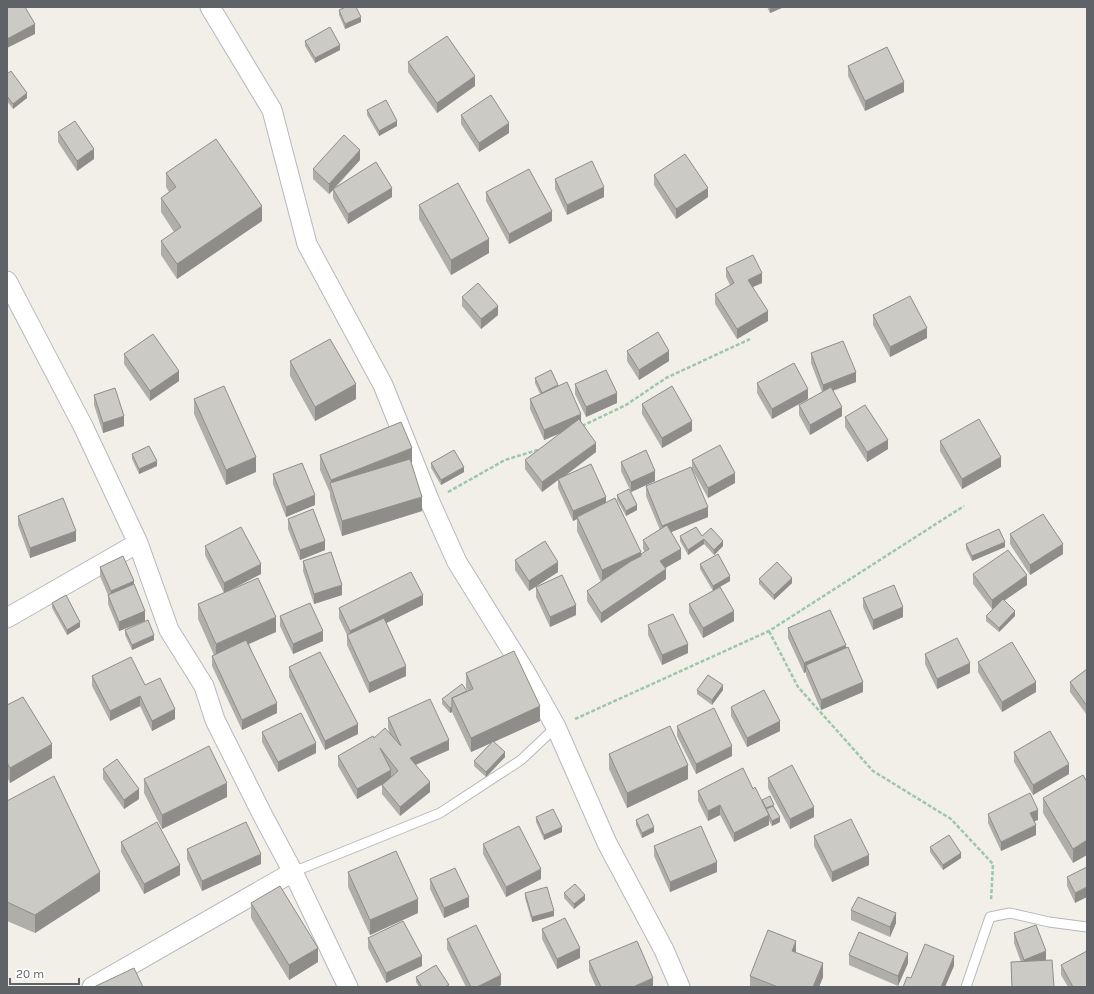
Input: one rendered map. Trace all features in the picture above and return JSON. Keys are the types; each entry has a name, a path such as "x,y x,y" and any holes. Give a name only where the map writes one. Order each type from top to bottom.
{"street":[{"path":"210,7 272,110 306,244 383,385 430,502 457,562 524,670 556,727 607,843 664,950 680,987"},
{"path":"7,281 83,426 138,543 169,630 204,686 215,720 293,872 348,987"},
{"path":"7,618 138,543"},
{"path":"92,987 293,872"}],"lane":[{"path":"293,872 440,813 520,760 556,727"},
{"path":"966,987 990,917 1010,913 1049,922 1087,927"}],"path":[{"path":"581,426 626,405 666,378 750,340"},
{"path":"430,502 505,460 543,448"},
{"path":"556,727 769,631 964,506"},
{"path":"769,631 798,687 873,771 951,819 993,864 990,917"}],"building":[{"path":"7,7 25,7 35,24 7,39"},
{"path":"346,7 356,7 361,17 345,24 339,10"},
{"path":"330,27 340,45 315,58 305,41"},
{"path":"447,36 475,76 437,103 408,62"},
{"path":"887,47 904,82 865,101 848,66"},
{"path":"11,71 27,93 13,104 7,96 7,74"},
{"path":"491,95 509,123 479,143 461,115"},
{"path":"386,100 397,121 379,131 367,110"},
{"path":"75,121 94,149 77,161 58,132"},
{"path":"344,135 360,150 329,184 313,169"},
{"path":"216,139 262,206 177,264 161,241 181,227 161,198 176,187 166,173"},
{"path":"685,154 708,188 676,209 654,175"},
{"path":"592,161 604,187 567,205 555,179"},
{"path":"376,162 392,188 348,214 333,189"},
{"path":"529,169 552,211 509,234 486,192"},
{"path":"458,183 489,239 451,260 419,205"},
{"path":"753,255 762,273 748,280 768,311 737,329 715,294 734,283 726,268"},
{"path":"478,283 498,306 481,319 462,297"},
{"path":"910,296 927,328 890,347 873,315"},
{"path":"658,332 669,351 639,370 627,351"},
{"path":"153,334 179,371 150,391 124,354"},
{"path":"330,339 356,384 315,407 290,361"},
{"path":"843,341 856,372 823,385 811,353"},
{"path":"794,363 808,389 772,409 757,383"},
{"path":"551,370 558,385 542,393 535,378"},
{"path":"606,370 617,393 586,407 575,384"},
{"path":"567,382 581,414 544,430 530,399"},
{"path":"224,386 256,457 226,470 194,399"},
{"path":"672,386 692,421 662,438 642,404"},
{"path":"831,387 842,407 810,425 799,405"},
{"path":"115,388 124,416 103,423 94,395"},
{"path":"865,405 888,440 867,452 845,417"},
{"path":"579,419 596,443 542,482 525,460"},
{"path":"979,419 1001,457 962,479 940,441"},
{"path":"401,422 412,448 331,480 320,455"},
{"path":"720,445 735,473 708,488 692,460"},
{"path":"149,446 157,461 139,469 132,454"},
{"path":"454,450 464,467 441,480 431,463"},
{"path":"646,450 655,471 631,482 621,462"},
{"path":"410,459 422,497 342,521 330,483"},
{"path":"302,463 315,495 286,507 273,474"},
{"path":"591,464 606,497 573,511 558,479"},
{"path":"691,467 708,507 662,526 646,486"},
{"path":"629,489 637,505 626,511 617,495"},
{"path":"63,498 76,531 30,548 18,516"},
{"path":"615,498 641,552 602,570 577,517"},
{"path":"313,509 325,541 300,550 288,519"},
{"path":"1043,514 1063,544 1030,565 1010,534"},
{"path":"667,525 681,549 660,561 666,569 601,613 587,591 631,561 641,556 641,554 649,549 643,540"},
{"path":"241,527 261,564 224,583 205,546"},
{"path":"696,527 702,536 711,528 723,541 714,550 704,539 688,550 680,536"},
{"path":"999,529 1005,542 972,556 966,544"},
{"path":"545,541 558,562 529,581 515,560"},
{"path":"1008,550 1027,575 992,600 973,574"},
{"path":"331,552 342,585 314,594 303,561"},
{"path":"718,554 730,576 713,586 700,564"},
{"path":"123,556 134,581 111,591 100,567"},
{"path":"777,562 792,578 774,595 759,579"},
{"path":"411,572 423,595 350,631 339,608"},
{"path":"562,575 576,605 550,617 536,587"},
{"path":"258,578 276,617 216,644 198,604"},
{"path":"134,584 145,611 119,622 108,595"},
{"path":"894,585 903,607 873,620 863,598"},
{"path":"720,587 734,611 703,628 689,604"},
{"path":"66,595 80,622 67,630 52,603"},
{"path":"1003,599 1015,611 999,628 986,616"},
{"path":"310,603 323,631 293,644 280,616"},
{"path":"830,610 846,645 804,663 788,628"},
{"path":"673,614 688,644 662,655 648,625"},
{"path":"384,618 406,666 369,683 347,635"},
{"path":"148,620 154,635 132,645 125,630"},
{"path":"957,638 970,663 937,679 925,654"},
{"path":"246,640 277,703 242,720 212,656"},
{"path":"1012,642 1036,682 1002,702 978,662"},
{"path":"848,647 863,682 821,700 806,665"},
{"path":"514,651 540,706 471,738 452,698 473,689 466,673"},
{"path":"320,652 358,724 325,741 289,667"},
{"path":"131,657 145,685 160,678 175,709 152,721 140,696 110,711 92,676"},
{"path":"1087,669 1087,706 1070,682"},
{"path":"708,675 723,685 712,700 697,690"},
{"path":"462,684 467,691 452,698 452,707 450,708 442,699"},
{"path":"764,690 780,721 747,738 731,707"},
{"path":"23,697 52,744 10,768 7,763 7,705"},
{"path":"430,699 449,740 410,758 430,782 400,807 382,785 398,771 380,748 391,770 357,789 338,756 373,736 374,738 385,728 401,746 388,718"},
{"path":"714,708 732,746 696,764 677,726"},
{"path":"301,713 316,743 278,762 262,732"},
{"path":"670,726 688,765 627,793 609,754"},
{"path":"1050,731 1069,764 1033,785 1014,752"},
{"path":"493,741 505,752 486,772 474,761"},
{"path":"209,746 227,783 162,815 144,779"},
{"path":"117,759 139,789 124,800 103,769"},
{"path":"792,765 814,807 790,819 768,778"},
{"path":"743,768 753,789 755,787 769,815 734,833 720,805 708,811 698,791"},
{"path":"1083,775 1087,782 1087,840 1073,849 1043,798"},
{"path":"54,776 100,872 35,915 7,902 7,801"},
{"path":"1030,793 1038,810 1030,813 1036,825 1001,842 988,814"},
{"path":"770,796 774,805 766,808 762,800"},
{"path":"773,806 780,817 772,821 766,809"},
{"path":"553,809 562,827 544,835 536,817"},
{"path":"648,814 654,827 642,833 636,820"},
{"path":"851,819 869,855 832,872 814,836"},
{"path":"157,822 180,865 144,884 121,842"},
{"path":"246,822 261,854 202,881 187,849"},
{"path":"519,826 541,869 506,887 483,844"},
{"path":"701,826 717,862 670,882 654,846"},
{"path":"949,835 961,853 943,865 930,847"},
{"path":"396,851 418,899 370,920 348,872"},
{"path":"1087,867 1087,887 1075,893 1067,877"},
{"path":"455,868 469,897 444,908 430,879"},
{"path":"575,884 585,895 574,904 564,893"},
{"path":"280,886 318,948 289,965 251,903"},
{"path":"547,887 554,911 532,917 525,893"},
{"path":"858,897 896,913 890,927 851,910"},
{"path":"565,918 580,948 557,959 542,929"},
{"path":"403,921 422,956 386,973 368,938"},
{"path":"476,925 501,975 477,987 471,987 447,939"},
{"path":"1036,925 1046,951 1024,960 1014,933"},
{"path":"768,930 796,941 792,951 823,963 813,987 778,987 750,976"},
{"path":"859,932 908,953 898,976 849,955"},
{"path":"637,941 653,978 633,987 601,987 589,961"},
{"path":"925,944 954,956 941,987 903,987 907,977 911,978"},
{"path":"1087,951 1087,987 1073,987 1061,965"},
{"path":"1052,960 1054,987 1012,987 1011,962"},
{"path":"436,965 449,985 445,987 422,987 416,977"},
{"path":"134,968 143,987 94,987"}]}
